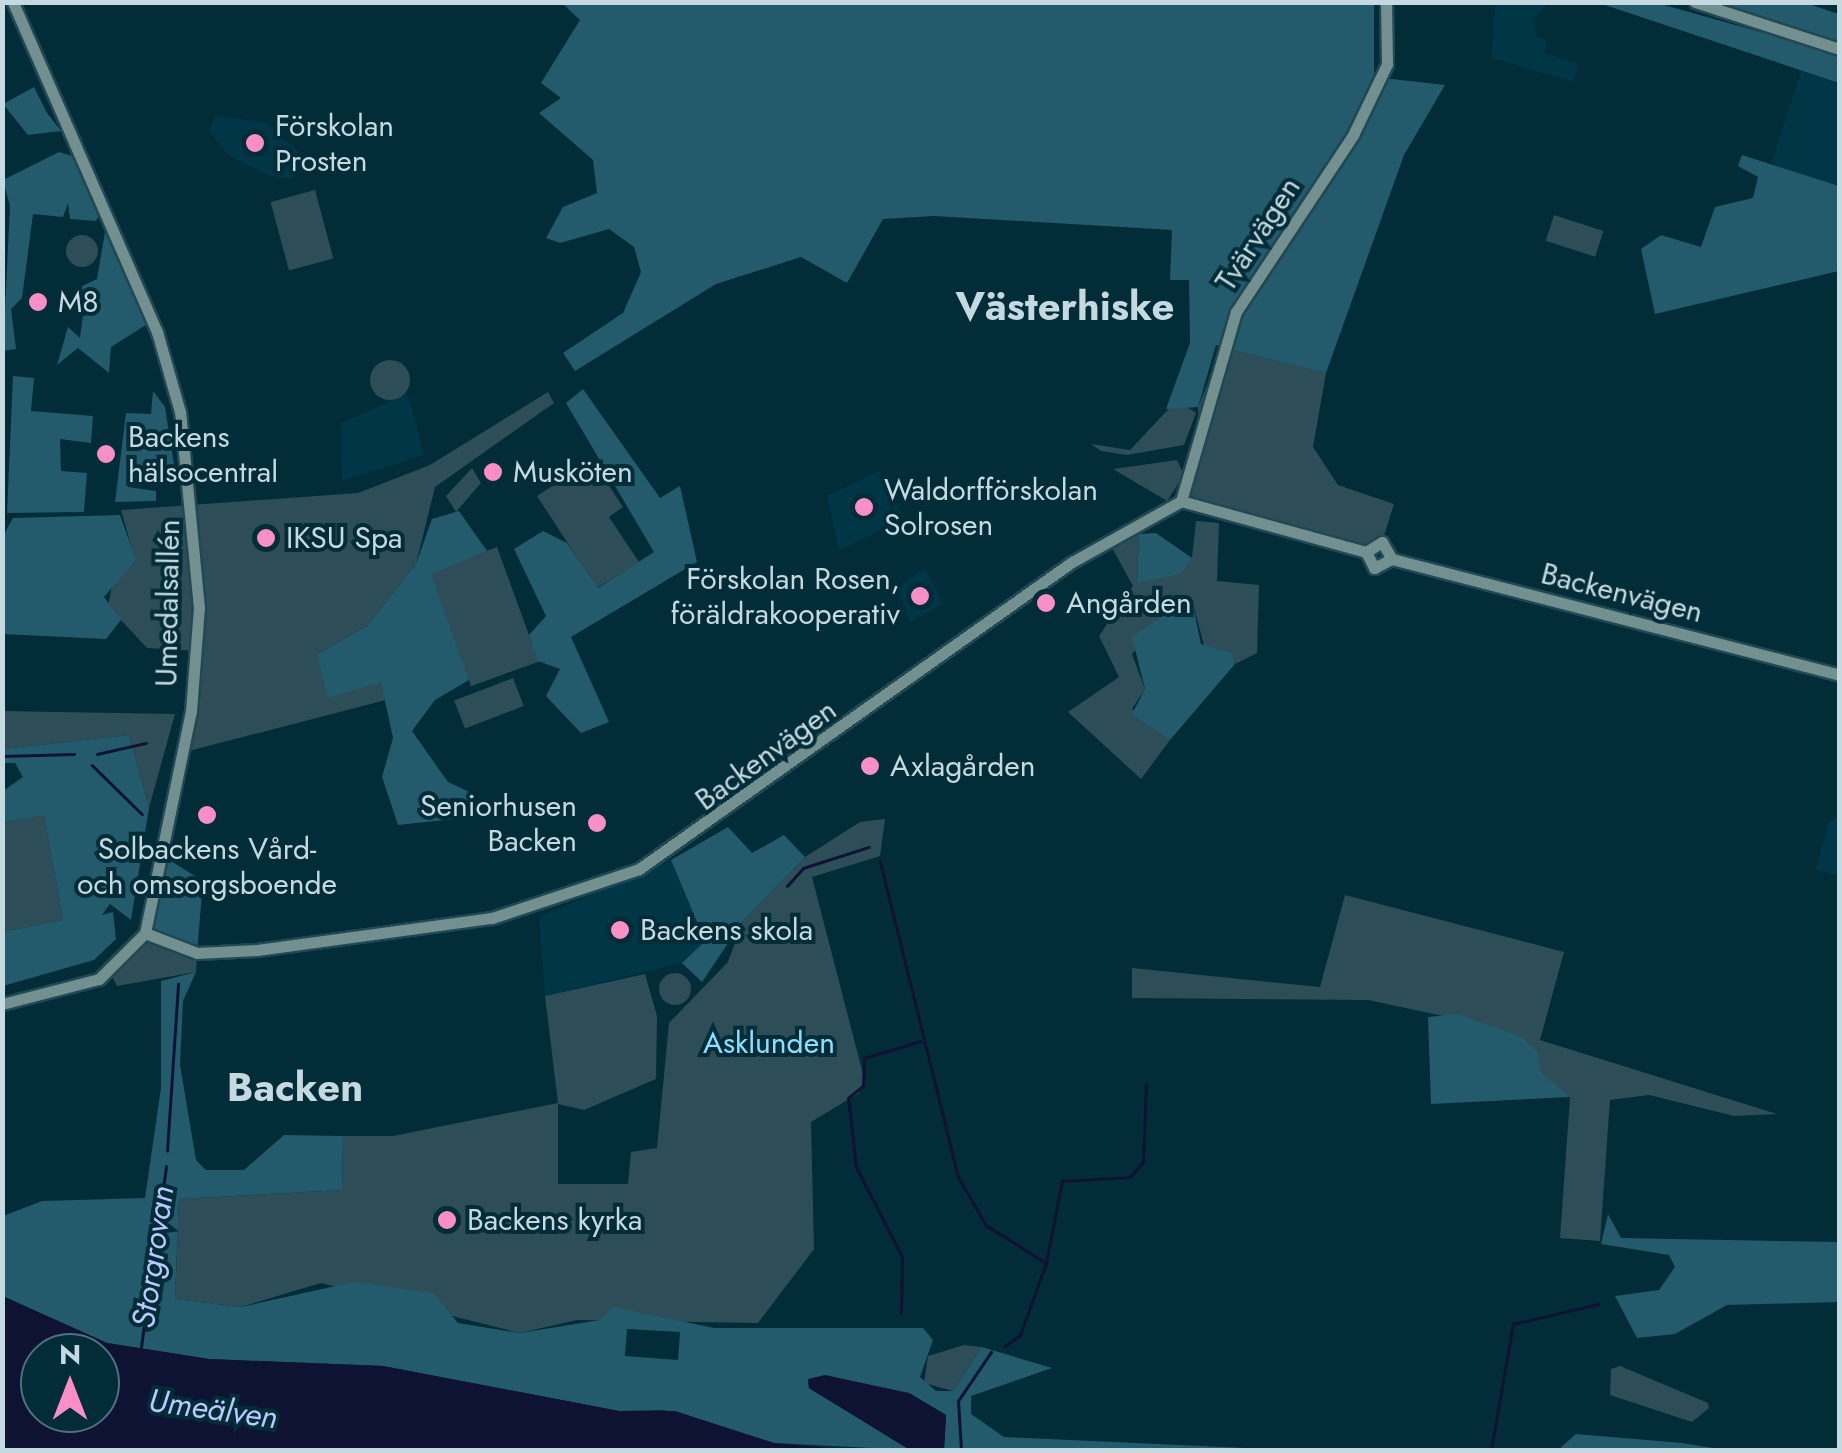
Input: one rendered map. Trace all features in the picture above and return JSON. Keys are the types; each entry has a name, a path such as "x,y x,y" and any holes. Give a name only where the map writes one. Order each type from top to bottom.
{"street":[{"name":"Umedalsallén","path":"13,2 157,332 194,508 198,651 146,933"},
{"name":"Tvärvägen","path":"1181,501 1236,312 1353,135 1386,64 1386,2"},
{"path":"1695,2 1840,49"},
{"name":"Backenvägen","path":"146,933 197,953 257,950 492,918 639,868 1072,562 1181,501 1366,552 1382,542 1392,559"},
{"name":"Backenvägen","path":"1366,552 1374,568 1392,559 1840,675"},
{"path":"2,1004 98,980 146,933"}],"shaded area":[{"path":"561,2 1374,3 1374,77 1445,85 1404,155 1326,373 1216,345 1198,407 1166,409 1190,343 1189,280 1170,280 1172,230 934,216 883,219 847,283 801,257 716,284 575,371 563,353 623,313 641,272 634,247 609,229 560,243 546,238 563,207 597,193 593,160 539,113 561,98 541,83 580,20"},
{"path":"1495,3 1548,3 1533,20 1537,37 1547,40 1544,53 1579,64 1573,82 1492,58"},
{"path":"1599,3 1657,3 1839,54 1839,83"},
{"path":"1695,3 1805,3 1839,14 1839,49"},
{"path":"1801,71 1839,83 1839,186 1771,164"},
{"path":"34,87 61,131 28,135 3,104"},
{"name":"Förskolan Prosten","path":"215,116 265,122 310,162 291,179 269,176 228,155 209,131"},
{"path":"59,152 75,157 102,210 96,221 70,219 68,203 63,217 33,214 22,298 11,309 16,349 3,351 10,206 3,180"},
{"path":"1742,155 1839,186 1839,271 1655,314 1641,249 1661,235 1701,247 1715,207 1753,198 1758,177 1738,166"},
{"path":"106,226 149,323 111,347 109,373 78,348 57,365 68,327 80,338 84,307 74,290 97,279"},
{"path":"13,376 34,378 31,411 93,416 91,443 60,439 61,471 87,473 84,512 7,513"},
{"path":"583,389 660,498 680,486 697,562 571,637 609,722 581,733 546,696 560,669 538,661 529,635 546,616 514,549 543,531 567,543 598,588 654,552 566,403"},
{"path":"153,391 165,407 175,471 130,468 128,487 156,491 156,501 115,502 126,413 151,414"},
{"path":"408,394 424,455 342,481 341,423"},
{"name":"Waldorfförskolan Solrosen","path":"879,471 904,518 839,551 827,496"},
{"path":"459,511 487,551 431,574 469,680 435,700 412,731 448,782 474,794 482,816 398,825 382,777 393,738 381,682 328,698 317,654 367,626 416,564 432,519"},
{"path":"120,515 136,560 104,597 121,620 106,639 3,634 3,536 13,518"},
{"path":"1156,533 1192,558 1180,574 1137,583 1139,534"},
{"name":"Förskolan Rosen, föräldrakooperativ","path":"925,568 943,604 910,622 897,587"},
{"path":"1191,597 1201,644 1232,653 1235,664 1170,740 1132,714 1145,689 1132,637"},
{"path":"129,735 149,808 131,920 110,904 102,915 113,912 116,939 94,960 3,986 2,932 63,920 44,815 3,822 3,791 23,777 15,763 3,763 3,749"},
{"path":"1839,815 1839,876 1816,870 1828,823"},
{"path":"728,827 752,853 784,835 805,857 743,921 702,982 682,963 705,941 671,860"},
{"path":"163,856 203,881 197,953 145,933"},
{"name":"Backens skola","path":"671,860 705,941 682,963 545,996 539,917"},
{"path":"196,972 183,1001 180,1065 196,1160 206,1170 244,1170 284,1135 343,1136 342,1190 179,1199 175,1299 241,1307 354,1282 433,1293 458,1323 520,1333 600,1320 613,1307 714,1328 923,1328 933,1340 920,1377 936,1391 953,1391 982,1347 1052,1368 971,1396 971,1414 1004,1437 1290,1450 944,1450 946,1415 909,1393 808,1379 809,1388 910,1450 774,1443 664,1410 619,1411 383,1366 209,1359 120,1345 120,1333 85,1333 3,1296 3,1216 42,1201 145,1198 161,1088 161,981","holes":["627,1329 680,1332 678,1360 625,1356"]},
{"path":"1458,1014 1522,1037 1538,1052 1540,1071 1570,1097 1431,1104 1428,1017"},
{"path":"1608,1214 1621,1238 1839,1242 1839,1302 1727,1305 1675,1334 1637,1338 1615,1296 1659,1290 1675,1267 1669,1255 1601,1244"},
{"path":"1576,1434 1682,1443 1725,1450 1558,1450"}],"green space":[{"path":"315,190 333,259 289,270 271,202"},
{"path":"1554,215 1603,231 1595,257 1546,241"},
{"path":"82,235 93,240 98,251 93,262 82,267 71,262 66,251 71,240"},
{"path":"1225,341 1326,373 1313,447 1338,485 1394,504 1382,542 1366,552 1181,501 1199,452 1198,407"},
{"path":"390,360 404,366 410,380 404,394 390,400 376,394 370,380 376,366"},
{"path":"548,392 554,403 435,487 416,564 367,626 317,654 381,681 386,700 181,753 198,651 147,648 108,606 113,580 135,560 121,510 358,493 430,465"},
{"path":"1177,400 1196,413 1184,445 1127,455 1101,451 1091,444 1130,450"},
{"path":"592,460 623,507 609,517 639,562 597,588 537,496"},
{"path":"1177,460 1184,475 1167,501 1113,469"},
{"path":"472,468 481,483 456,512 446,496"},
{"path":"1196,521 1219,523 1217,581 1259,585 1257,653 1235,664 1232,653 1205,649 1191,597 1132,654 1145,689 1132,709 1170,740 1141,779 1068,712 1119,677 1099,636 1133,586 1111,546 1139,534 1137,583 1192,558"},
{"path":"497,547 539,662 471,686 429,572"},
{"path":"513,678 524,706 465,729 454,701"},
{"path":"2,711 175,714 149,808 129,735 3,749"},
{"path":"44,814 63,920 3,932 3,822"},
{"name":"Asklunden","path":"885,819 880,856 812,877 864,1078 859,1093 811,1122 814,1249 758,1323 577,1320 520,1333 321,1283 241,1307 175,1299 179,1199 342,1190 343,1136 393,1136 558,1103 545,996 645,974 657,1016 656,1079 584,1110 558,1104 558,1184 628,1184 631,1152 657,1148 669,1023 728,962 743,921 805,857 860,822"},
{"path":"1345,895 1564,952 1540,1040 1777,1114 1734,1116 1649,1095 1610,1100 1600,1241 1560,1238 1570,1097 1481,1024 1368,1000 1132,998 1132,968 1320,987"},
{"path":"145,933 197,953 196,972 117,986 110,973"},
{"path":"675,973 687,977 691,989 687,1001 675,1005 663,1001 659,989 663,977"},
{"path":"964,1345 982,1347 953,1391 924,1383 928,1356"},
{"path":"1620,1366 1708,1403 1709,1408 1692,1422 1610,1395 1611,1369"}],"water":[{"name":"Umeälven","path":"2,1296 85,1333 20,1333 20,1433 120,1433 120,1345 209,1359 383,1366 619,1411 675,1411 774,1443 848,1450 3,1450"},
{"path":"825,1375 909,1393 946,1415 944,1450 910,1450 809,1388 808,1379"}],"waterway":[{"path":"97,754 146,743"},
{"path":"2,756 74,754"},
{"path":"92,765 142,814"},
{"path":"787,886 803,868 869,847"},
{"path":"880,860 958,1176 986,1225 1046,1263"},
{"name":"Storgrovan","path":"167,1151 178,984"},
{"path":"901,1313 902,1257 856,1167 848,1098 863,1086 864,1058 921,1041"},
{"path":"1005,1346 1020,1335 1046,1263 1062,1181 1130,1177 1143,1162 1146,1084"},
{"name":"Storgrovan","path":"141,1347 166,1167"},
{"path":"1491,1450 1513,1324 1598,1304"},
{"path":"961,1450 958,1401 991,1352"}],"place":[{"name":"Förskolan Prosten","path":"255,143"},
{"name":"M8","path":"38,302"},
{"name":"Backens hälsocentral","path":"106,454"},
{"name":"Musköten","path":"493,472"},
{"name":"Waldorfförskolan Solrosen","path":"864,507"},
{"name":"IKSU Spa","path":"266,538"},
{"name":"Förskolan Rosen, föräldrakooperativ","path":"920,596"},
{"name":"Angården","path":"1046,603"},
{"name":"Axlagården","path":"870,766"},
{"name":"Solbackens Vård- och omsorgsboende","path":"207,815"},
{"name":"Seniorhusen Backen","path":"597,823"},
{"name":"Backens skola","path":"620,930"},
{"name":"Backens kyrka","path":"447,1220"}],"district":[{"name":"Västerhiske","path":"1065,306"},
{"name":"Backen","path":"295,1087"}]}
